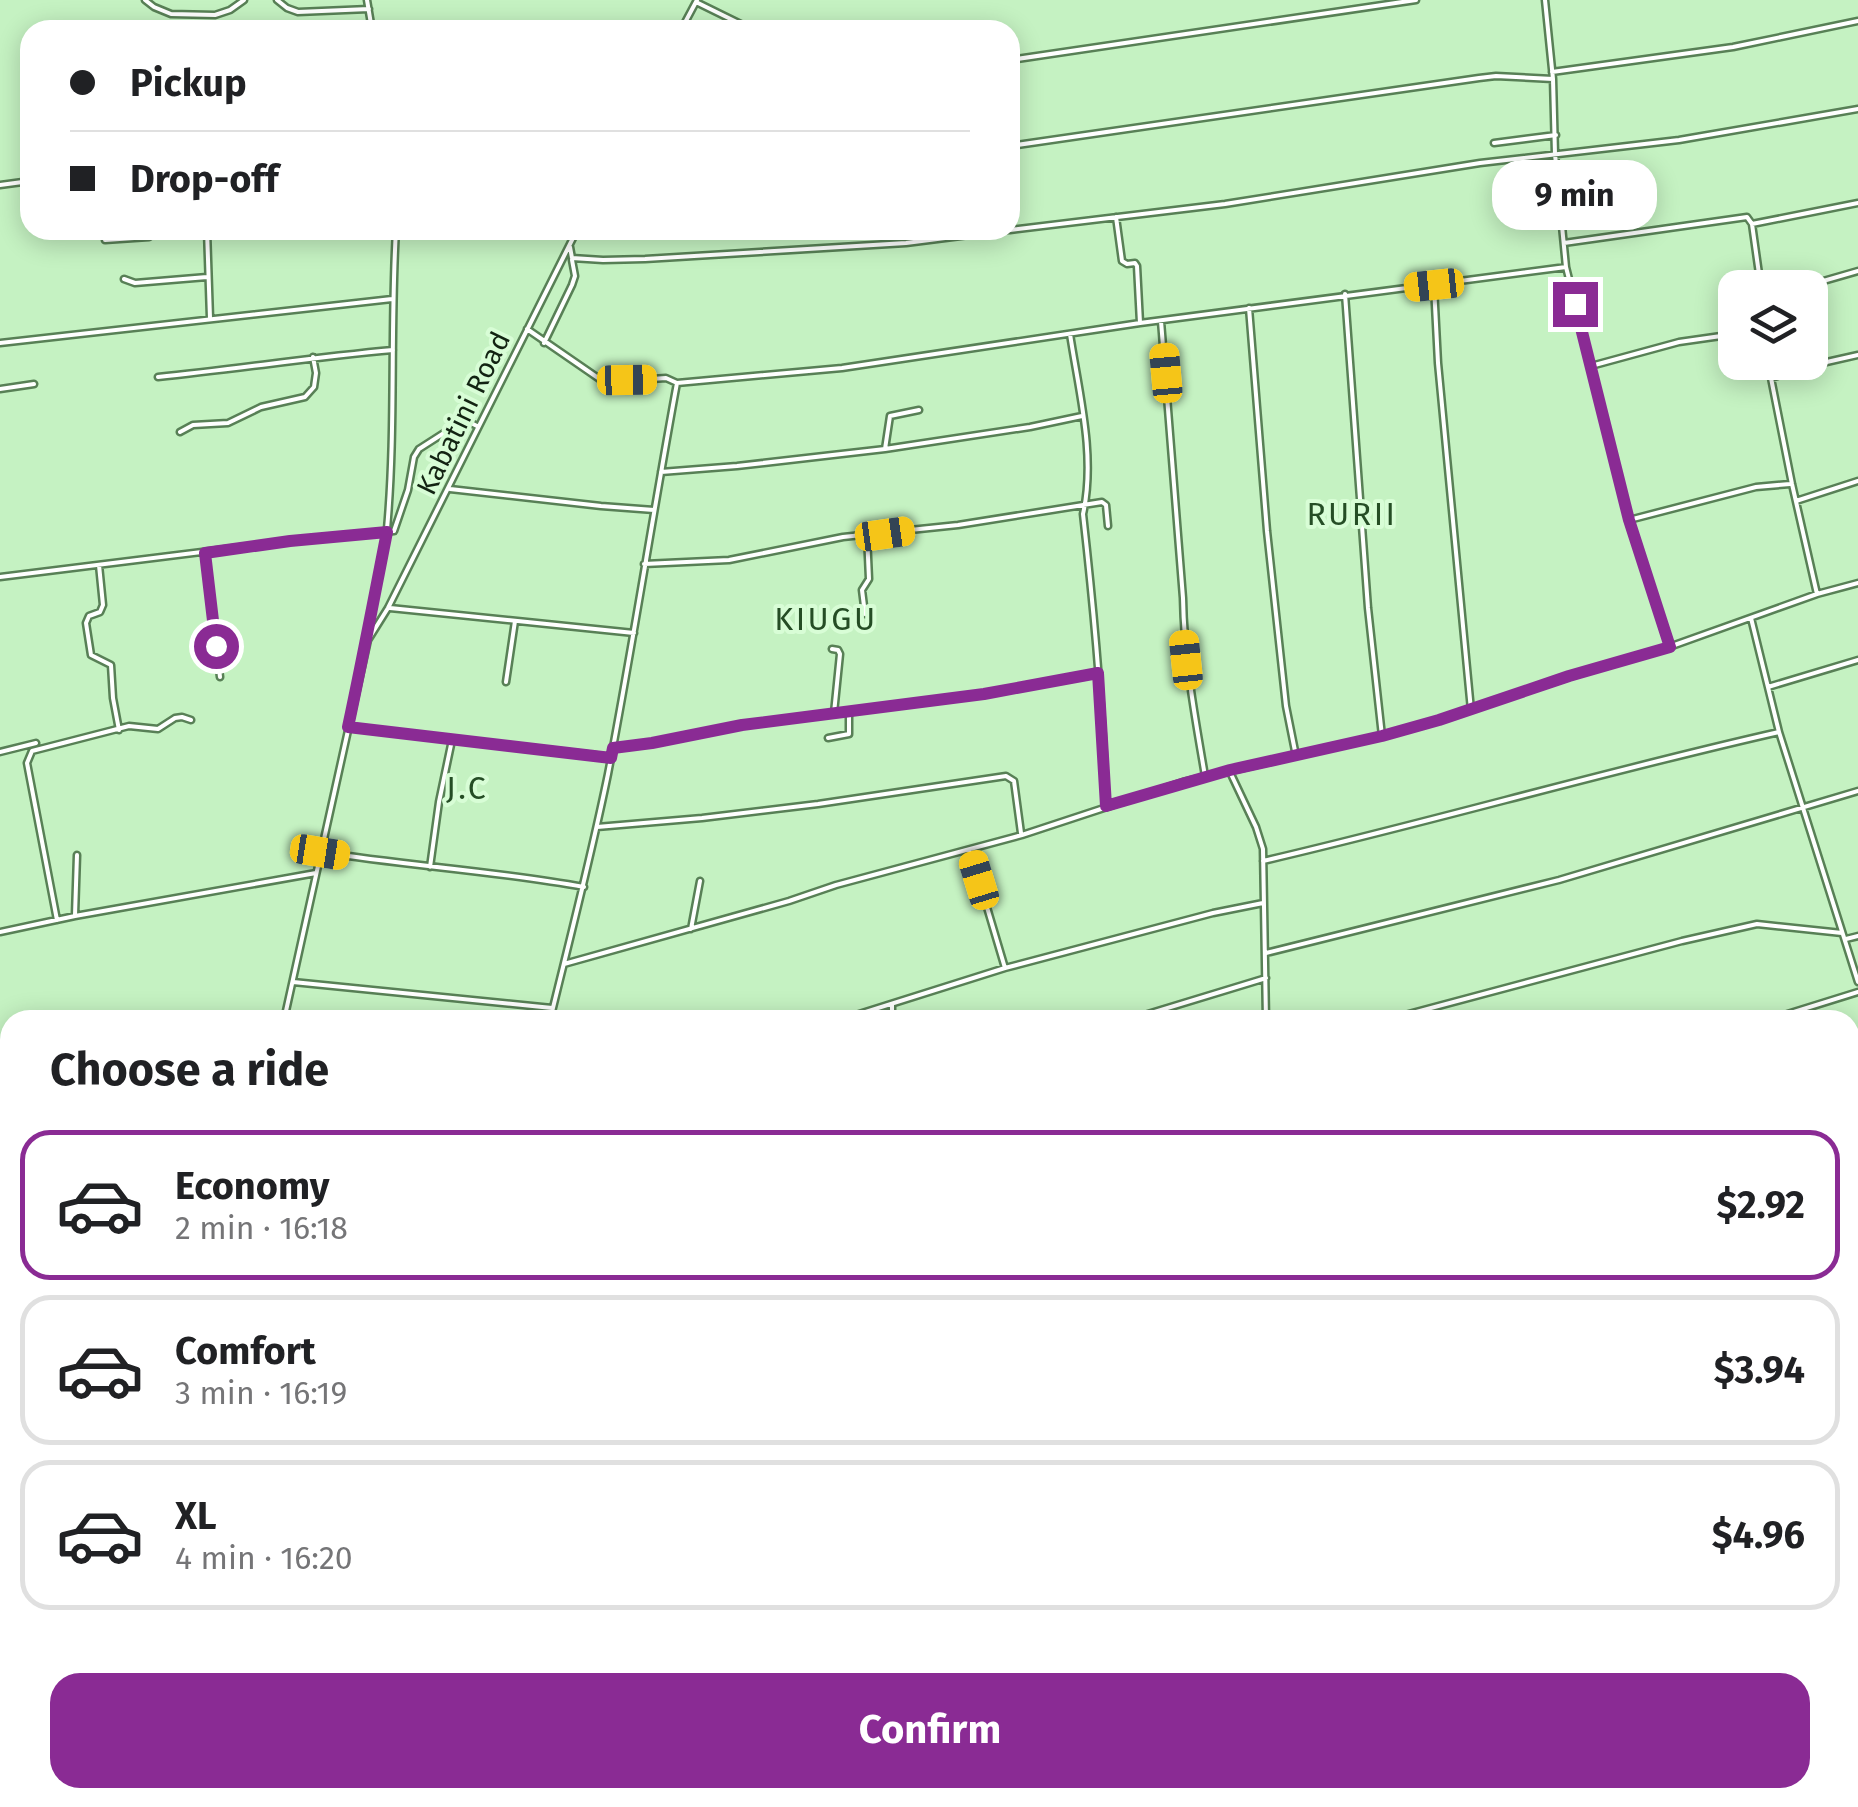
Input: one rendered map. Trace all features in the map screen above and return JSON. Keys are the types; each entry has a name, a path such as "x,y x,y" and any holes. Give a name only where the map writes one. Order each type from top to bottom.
{"street":[{"path":"145,0 172,14 221,15 244,0"},
{"path":"277,0 298,12 369,10"},
{"path":"367,0 370,20"},
{"path":"1020,59 1416,0"},
{"path":"1544,0 1566,266 1629,520 1670,647"},
{"path":"696,1 733,20"},
{"path":"1551,72 1734,48 1858,21"},
{"path":"1020,145 1479,78 1553,80"},
{"path":"1020,229 1225,204 1461,166 1680,140 1858,109"},
{"path":"1494,142 1556,136"},
{"path":"1752,224 1858,202"},
{"path":"1116,217 1122,262 1137,266 1140,323"},
{"path":"1564,243 1747,217 1752,224 1758,270"},
{"path":"207,240 210,318"},
{"path":"368,640 387,532 395,240"},
{"path":"572,258 645,259 930,240"},
{"path":"544,343 575,276 571,242"},
{"name":"Kabatini Road","path":"286,1010 368,640 388,608 571,242"},
{"path":"527,329 607,382 666,378 676,383 842,368 1345,294 1566,266"},
{"path":"1828,280 1858,271"},
{"path":"124,279 135,283 206,277"},
{"path":"1434,285 1471,710"},
{"path":"1345,294 1368,608 1382,736"},
{"path":"0,343 392,299"},
{"path":"1249,308 1267,530 1286,706 1296,756"},
{"path":"1161,321 1188,682 1205,776"},
{"path":"1070,333 1088,452 1088,492 1083,514 1106,806"},
{"path":"1591,366 1679,342 1718,336"},
{"path":"158,376 393,350"},
{"path":"1828,360 1858,355"},
{"path":"180,432 193,425 228,423 261,407 304,397 314,387 313,356"},
{"path":"1771,380 1818,594"},
{"path":"293,982 553,1008 613,748 676,383"},
{"path":"0,389 34,384"},
{"path":"885,449 890,416 919,410"},
{"path":"661,472 885,449 1083,416"},
{"path":"0,577 394,532 419,450 458,424 469,422 479,426"},
{"path":"1796,501 1858,481"},
{"path":"1629,520 1756,486 1792,484"},
{"path":"448,489 654,510"},
{"path":"644,564 729,560 843,537 958,525 1102,502 1108,526"},
{"path":"864,614 867,535"},
{"path":"205,553 220,677"},
{"path":"99,565 103,608 89,616 86,623 91,656 111,665 119,731"},
{"path":"564,964 1022,835 1205,776 1382,736 1471,710 1858,584"},
{"path":"388,608 634,633"},
{"path":"1751,618 1779,732 1858,982"},
{"path":"506,682 515,620"},
{"path":"832,649 840,654 834,714"},
{"path":"1768,687 1858,660"},
{"path":"613,748 742,725 984,694 1098,673"},
{"path":"828,738 849,734 849,711"},
{"path":"57,920 27,763 32,751 140,726 158,730 175,718 191,720"},
{"path":"348,727 611,758"},
{"path":"1263,861 1779,732"},
{"path":"430,867 452,740"},
{"path":"0,752 36,744"},
{"path":"1230,770 1260,837 1266,1010"},
{"path":"597,827 818,804 1006,776 1014,781 1022,835"},
{"path":"1266,953 1514,892 1858,791"},
{"path":"970,850 1006,968"},
{"path":"320,852 584,887"},
{"path":"75,916 76,854"},
{"path":"0,932 316,873"},
{"path":"692,929 700,881"},
{"path":"875,1010 1006,968 1262,903"},
{"path":"1423,1010 1757,924 1858,936"},
{"path":"1161,1010 1266,978"},
{"path":"1800,1010 1858,992"},
{"path":"892,1005 892,1010"}],"district":[{"name":"RURII","path":"1352,514"},
{"name":"KIUGU","path":"826,619"},
{"name":"J.C","path":"467,788"}],"route":[{"path":"216,646 205,553 387,532 348,727 611,758 613,748 742,725 984,694 1098,673 1106,806 1183,782 1439,720 1670,647 1629,520 1575,304"}]}
